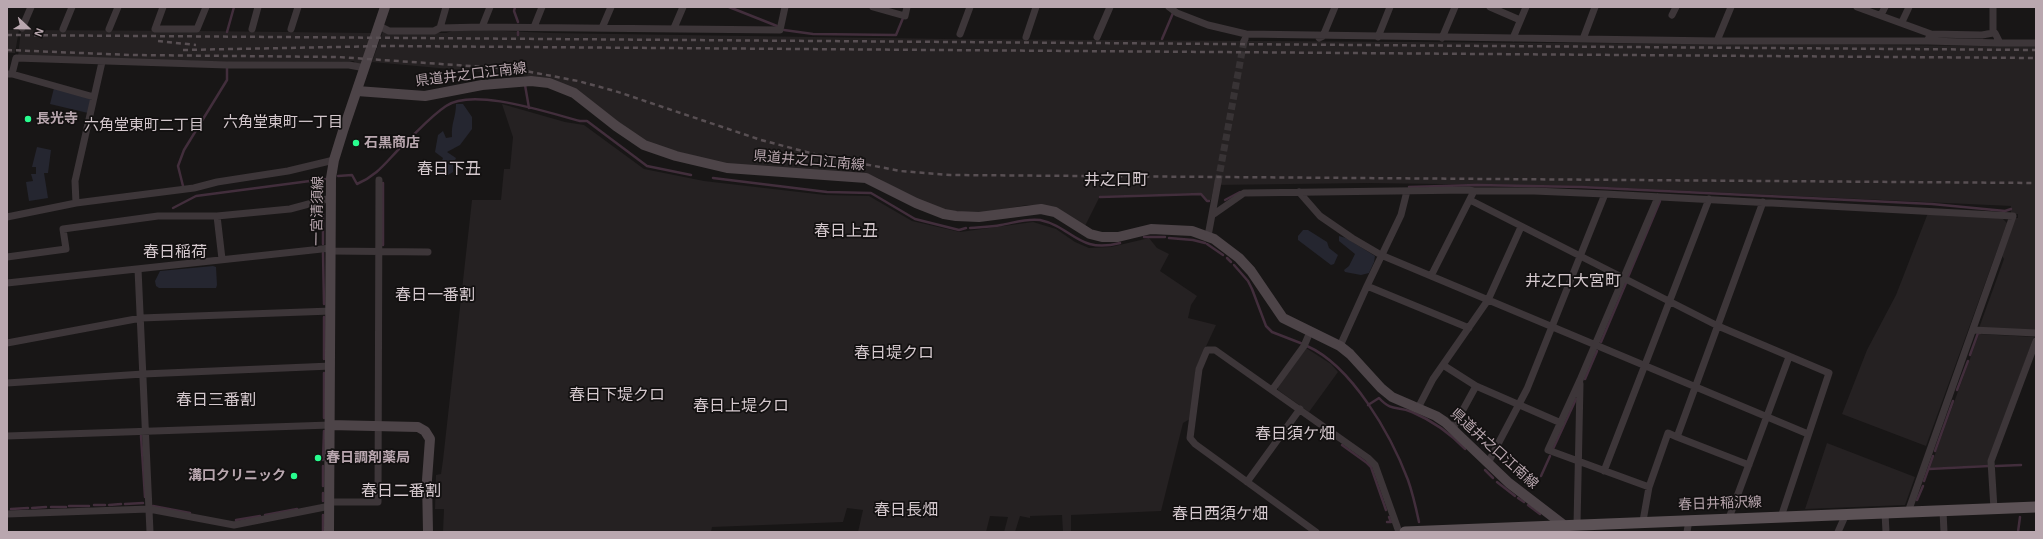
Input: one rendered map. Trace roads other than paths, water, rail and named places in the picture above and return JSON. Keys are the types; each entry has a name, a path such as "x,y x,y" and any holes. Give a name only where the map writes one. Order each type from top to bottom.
{"main road":[{"name":"一宮清須線","path":"329,532 331,178 334,160 385,7"},
{"name":"県道井之口江南線","path":"357,91 425,96 482,85 531,81 549,83 574,93 616,126 644,145 657,151 709,164 742,170 866,178 916,203 944,214 956,216 980,217 1041,209 1055,212 1090,234 1102,237 1118,237 1151,229 1192,231 1208,236 1229,250 1247,266 1283,318 1340,346 1350,354 1381,388 1392,397 1436,416 1453,428 1509,483 1571,528"},
{"path":"330,424 418,427 425,431 430,439 427,480 428,532"},
{"name":"春日井稲沢線","path":"1405,532 1571,528 1643,521 2036,507"}],"street":[{"path":"22,28 31,7"},
{"path":"63,29 72,7"},
{"path":"109,29 118,7"},
{"path":"163,7 154,29 197,29 206,7"},
{"path":"252,29 258,7"},
{"path":"291,29 298,7"},
{"path":"440,28 446,7"},
{"path":"482,27 490,7"},
{"path":"534,27 542,7"},
{"path":"602,28 611,7"},
{"path":"674,28 683,7"},
{"path":"379,26 389,31 434,32 440,28 482,27 780,30 784,7"},
{"path":"873,7 905,16 907,7"},
{"path":"960,34 970,7"},
{"path":"1026,37 1036,7"},
{"path":"1097,37 1110,7"},
{"path":"1168,7 1208,25 1246,34 1442,38 2036,43"},
{"path":"1177,10 1182,18 1207,29 1244,40 1314,40 1323,36 1335,7"},
{"path":"1378,37 1390,7"},
{"path":"1442,38 1455,7"},
{"path":"1490,7 1520,20"},
{"path":"1513,38 1526,7"},
{"path":"1583,39 1595,7"},
{"path":"1672,15 1676,7"},
{"path":"1717,41 1731,7"},
{"path":"1857,7 1902,22 1931,34 1982,35 1996,33 2000,43"},
{"path":"1882,15 1885,7"},
{"path":"1902,22 1909,7"},
{"path":"1993,7 1993,33"},
{"path":"1928,41 1931,34"},
{"path":"94,97 10,74 16,58 226,65 349,65 365,68"},
{"path":"76,203 75,180 102,62"},
{"path":"7,217 76,203 194,188 218,182 288,171 334,160"},
{"path":"7,514 149,508 234,525 330,504 378,502 377,426 379,180"},
{"path":"1208,236 1214,214 1218,182"},
{"path":"1214,214 1244,193 1469,190 1658,196 2013,216 1908,512"},
{"path":"1340,346 1401,215 1408,191"},
{"path":"1431,276 1474,191"},
{"path":"1299,192 1320,216 1352,238 1382,255 1695,388 1808,434"},
{"path":"1488,463 1519,405 1605,194"},
{"path":"1649,487 1548,450 1580,380 1658,196"},
{"path":"7,257 66,248 63,229 158,216 217,216 290,209 331,198"},
{"path":"1604,471 1709,199"},
{"path":"1470,200 1718,326 1829,373 1781,517"},
{"path":"1677,437 1763,202"},
{"path":"217,216 222,259"},
{"path":"1418,408 1422,397 1442,365 1470,328 1488,300 1521,226"},
{"path":"7,283 222,259 331,250 428,252"},
{"path":"138,269 150,532"},
{"path":"1367,286 1470,328"},
{"path":"7,343 140,318 331,311"},
{"path":"1973,330 2036,333"},
{"path":"1272,390 1304,346 1310,332"},
{"path":"1994,509 1991,461 2036,341"},
{"path":"1316,532 1195,444 1190,438 1199,369 1207,350 1215,350 1300,409 1375,464 1399,532"},
{"path":"1729,518 1789,356"},
{"path":"1442,365 1476,386 1561,423"},
{"path":"7,383 143,374 331,366"},
{"path":"1571,528 1579,462 1580,380"},
{"path":"1453,428 1476,386"},
{"path":"1247,482 1300,409"},
{"path":"7,436 330,424"},
{"path":"1643,521 1649,487 1668,433 1749,465"},
{"path":"1944,511 1944,532"},
{"path":"1886,513 1886,532"},
{"path":"1838,532 1846,514"},
{"path":"1687,532 1688,520"}],"waterway":[{"path":"227,32 234,7"},
{"path":"515,7 514,11 518,22"},
{"path":"729,7 777,26"},
{"path":"1162,39 1173,13"},
{"path":"784,30 813,34 896,35 903,18"},
{"path":"183,186 178,166 184,150 227,80 227,68"},
{"path":"525,85 529,108"},
{"path":"338,176 352,175 357,184 365,180 378,171 440,110 458,101 474,99 512,103 580,121 587,121 647,166 691,175"},
{"path":"713,178 827,192 871,193 915,219 959,230 966,228"},
{"path":"173,208 196,196 325,179"},
{"path":"383,183 383,245"},
{"path":"1409,187 1477,185 1581,187 1932,204 2005,211 2011,209"},
{"path":"1225,200 1240,192"},
{"path":"1100,197 1201,194 1207,201 1209,201"},
{"path":"1628,277 1660,201"},
{"path":"323,211 323,244"},
{"path":"970,228 997,226 1025,220 1040,220 1051,223 1077,238 1094,245 1120,243"},
{"path":"1144,237 1165,237"},
{"path":"1169,238 1193,240 1205,243"},
{"path":"1207,244 1223,255"},
{"path":"323,253 324,304"},
{"path":"1227,258 1231,262"},
{"path":"1234,265 1248,281 1266,326 1272,332 1303,344"},
{"path":"1601,342 1626,283"},
{"path":"324,317 324,359"},
{"path":"1970,355 1978,333 1980,333"},
{"path":"1307,346 1324,356 1339,369 1354,385 1368,404 1401,462 1413,496 1419,522"},
{"path":"1585,379 1597,351"},
{"path":"1957,390 1968,361"},
{"path":"324,373 324,418"},
{"path":"1368,405 1379,398 1388,406 1412,412 1427,419 1453,437 1465,449"},
{"path":"1553,449 1576,399"},
{"path":"1935,451 1953,401"},
{"path":"323,460 324,431"},
{"path":"141,436 145,497"},
{"path":"1342,445 1371,467 1386,510"},
{"path":"1541,476 1550,456"},
{"path":"1924,481 1933,456"},
{"path":"1996,466 2021,465"},
{"path":"323,466 323,486"},
{"path":"1929,469 1989,466"},
{"path":"1485,470 1493,478"},
{"path":"1497,482 1515,496"},
{"path":"1917,500 1923,486"},
{"path":"323,493 323,501"},
{"path":"1518,498 1524,502"},
{"path":"125,504 143,503"},
{"path":"109,505 121,504"},
{"path":"94,505 105,505"},
{"path":"1528,505 1540,514"},
{"path":"69,506 89,506"},
{"path":"153,506 190,513"},
{"path":"32,508 46,507"},
{"path":"51,507 66,507"},
{"path":"11,509 28,508"},
{"path":"265,515 297,509"},
{"path":"323,515 323,532"},
{"path":"236,520 260,516"},
{"path":"1387,522 1391,522 1389,517"},
{"path":"2018,532 2020,517"}],"tunnel":[{"path":"1218,182 1244,41"}],"railway":[{"path":"7,35 2036,50"},
{"path":"158,41 196,45"},
{"path":"183,50 387,46 2036,58"},
{"path":"7,50 131,55 338,57 515,69 578,81 615,91 761,140 818,155 900,171 950,175 2036,183"}],"place":[{"name":"長光寺","path":"28,119"},
{"name":"石黒商店","path":"356,143"},
{"name":"春日調剤薬局","path":"318,458"},
{"name":"溝口クリニック","path":"294,476"}],"district":[{"name":"六角堂東町一丁目","path":"283,123"},
{"name":"六角堂東町二丁目","path":"144,126"},
{"name":"春日下丑","path":"449,170"},
{"name":"井之口町","path":"1116,181"},
{"name":"春日上丑","path":"846,232"},
{"name":"春日稲荷","path":"175,253"},
{"name":"井之口大宮町","path":"1573,282"},
{"name":"春日一番割","path":"435,296"},
{"name":"春日堤クロ","path":"894,354"},
{"name":"春日下堤クロ","path":"617,396"},
{"name":"春日三番割","path":"216,401"},
{"name":"春日上堤クロ","path":"741,407"},
{"name":"春日須ケ畑","path":"1295,435"},
{"name":"春日二番割","path":"401,492"},
{"name":"春日長畑","path":"906,511"},
{"name":"春日西須ケ畑","path":"1220,515"}]}
